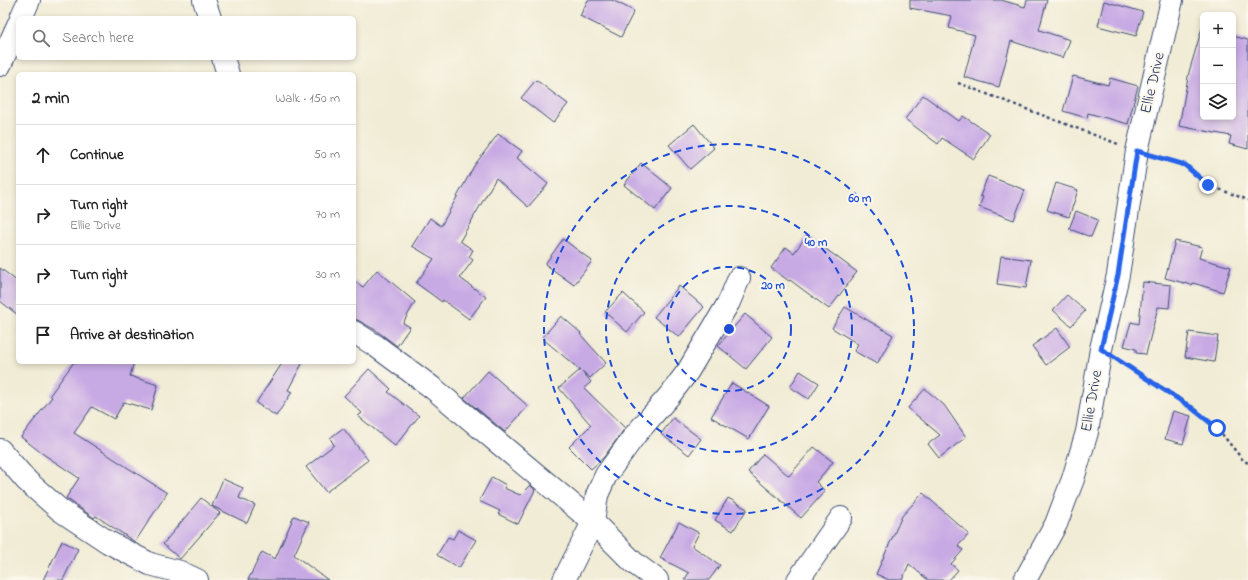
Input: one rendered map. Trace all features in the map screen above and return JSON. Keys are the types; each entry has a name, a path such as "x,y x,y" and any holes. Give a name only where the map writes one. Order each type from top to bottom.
{"street":[{"path":"22,16 29,0"},
{"path":"204,0 209,16"},
{"name":"Ellie Drive","path":"1025,580 1056,524 1073,479 1088,432 1101,349 1118,275 1137,151 1172,0"},
{"path":"0,66 16,30"},
{"path":"224,60 227,72"},
{"path":"564,580 593,522 598,495 606,475 635,435 670,395 688,371 729,302 739,278"},
{"path":"356,333 376,346 434,389 593,522 633,562 656,580"},
{"path":"0,450 27,481 60,510 108,542 146,572 180,572 197,580"},
{"path":"798,580 841,518"}],"path":[{"path":"958,82 1137,151 1185,165 1208,185 1248,200"},
{"path":"1101,349 1192,408 1217,428 1243,460 1248,463"}],"building":[{"path":"588,0 612,0 634,11 621,37 580,16"},
{"path":"910,0 1001,0 1025,7 1027,0 1047,0 1039,30 1070,40 1063,58 1011,41 999,87 964,77 975,35 949,28 952,16 910,8"},
{"path":"1104,1 1143,12 1136,36 1098,26"},
{"path":"1200,35 1200,120 1236,120 1236,37 1248,40 1248,149 1229,144 1231,136 1179,126 1189,72"},
{"path":"1073,76 1108,85 1110,78 1138,86 1128,124 1088,113 1087,118 1063,111"},
{"path":"536,80 568,104 553,123 521,98"},
{"path":"923,95 959,121 963,116 990,134 974,159 942,138 938,144 905,119"},
{"path":"694,124 714,148 690,169 669,145"},
{"path":"498,134 522,151 517,158 548,184 528,207 496,178 460,241 473,250 469,257 473,260 460,278 486,297 469,319 416,283 434,259 412,246 430,218 441,226 474,166"},
{"path":"641,163 672,188 655,210 624,185"},
{"path":"988,176 1025,190 1014,220 979,207 983,197 980,196"},
{"path":"1056,183 1078,190 1069,217 1047,210"},
{"path":"1076,211 1098,220 1091,237 1069,229"},
{"path":"807,235 857,272 829,309 771,268 786,247 794,253"},
{"path":"563,239 592,261 574,285 545,264"},
{"path":"1175,241 1202,247 1199,258 1231,267 1223,292 1193,283 1192,285 1165,278"},
{"path":"1001,256 1031,260 1026,288 997,284"},
{"path":"0,268 16,280 16,313 0,301"},
{"path":"377,270 415,302 403,323 410,327 397,346 377,331 356,319 356,282 363,287"},
{"path":"1143,282 1171,285 1169,308 1158,307 1146,354 1136,353 1136,349 1124,346 1131,322 1139,324"},
{"path":"679,286 704,307 679,337 654,317"},
{"path":"623,293 644,312 627,332 605,312"},
{"path":"1067,295 1085,311 1071,326 1053,310"},
{"path":"845,307 893,335 877,364 854,351 858,344 832,328"},
{"path":"745,314 772,337 746,369 718,346"},
{"path":"561,316 581,333 580,334 606,363 590,378 582,371 591,382 584,388 625,428 604,457 591,469 569,447 591,425 559,388 580,370 542,338"},
{"path":"1057,328 1070,347 1046,365 1032,346"},
{"path":"1189,332 1218,336 1214,362 1185,357"},
{"path":"73,364 133,364 130,376 158,385 151,410 124,402 114,419 92,407 74,433 167,493 135,542 96,516 94,518 66,498 79,478 21,437 52,397 50,395"},
{"path":"282,364 302,364 288,390 292,392 276,416 256,403"},
{"path":"369,369 391,389 388,392 419,416 395,446 358,416 362,413 344,396"},
{"path":"488,371 528,406 505,432 464,398"},
{"path":"800,371 819,383 809,399 790,387"},
{"path":"732,383 769,406 749,439 711,417"},
{"path":"925,389 944,405 966,437 939,458 928,444 940,435 908,408"},
{"path":"1173,411 1191,416 1183,444 1165,439"},
{"path":"673,418 701,439 689,455 661,434"},
{"path":"343,428 368,460 326,492 306,467 334,445 330,438"},
{"path":"814,447 833,462 816,482 825,491 801,518 748,472 763,454 789,476"},
{"path":"492,477 506,485 504,488 520,495 530,485 535,490 518,524 498,514 500,511 479,501"},
{"path":"223,479 243,488 239,498 255,505 247,523 212,506"},
{"path":"923,493 969,534 958,546 963,550 951,564 958,570 949,580 928,580 909,564 902,580 889,580 876,574 902,516"},
{"path":"201,498 220,513 180,559 163,544"},
{"path":"728,498 747,509 733,531 715,520"},
{"path":"294,516 309,522 294,555 328,580 248,580 262,552 275,559"},
{"path":"679,522 699,533 692,546 720,565 709,580 684,580 689,573 660,558"},
{"path":"458,530 476,540 459,568 437,555 448,537 453,539"},
{"path":"62,541 78,549 63,580 43,580"}],"route":[{"path":"1208,185 1185,165 1137,151 1118,275 1101,349 1192,408 1217,428"}]}
